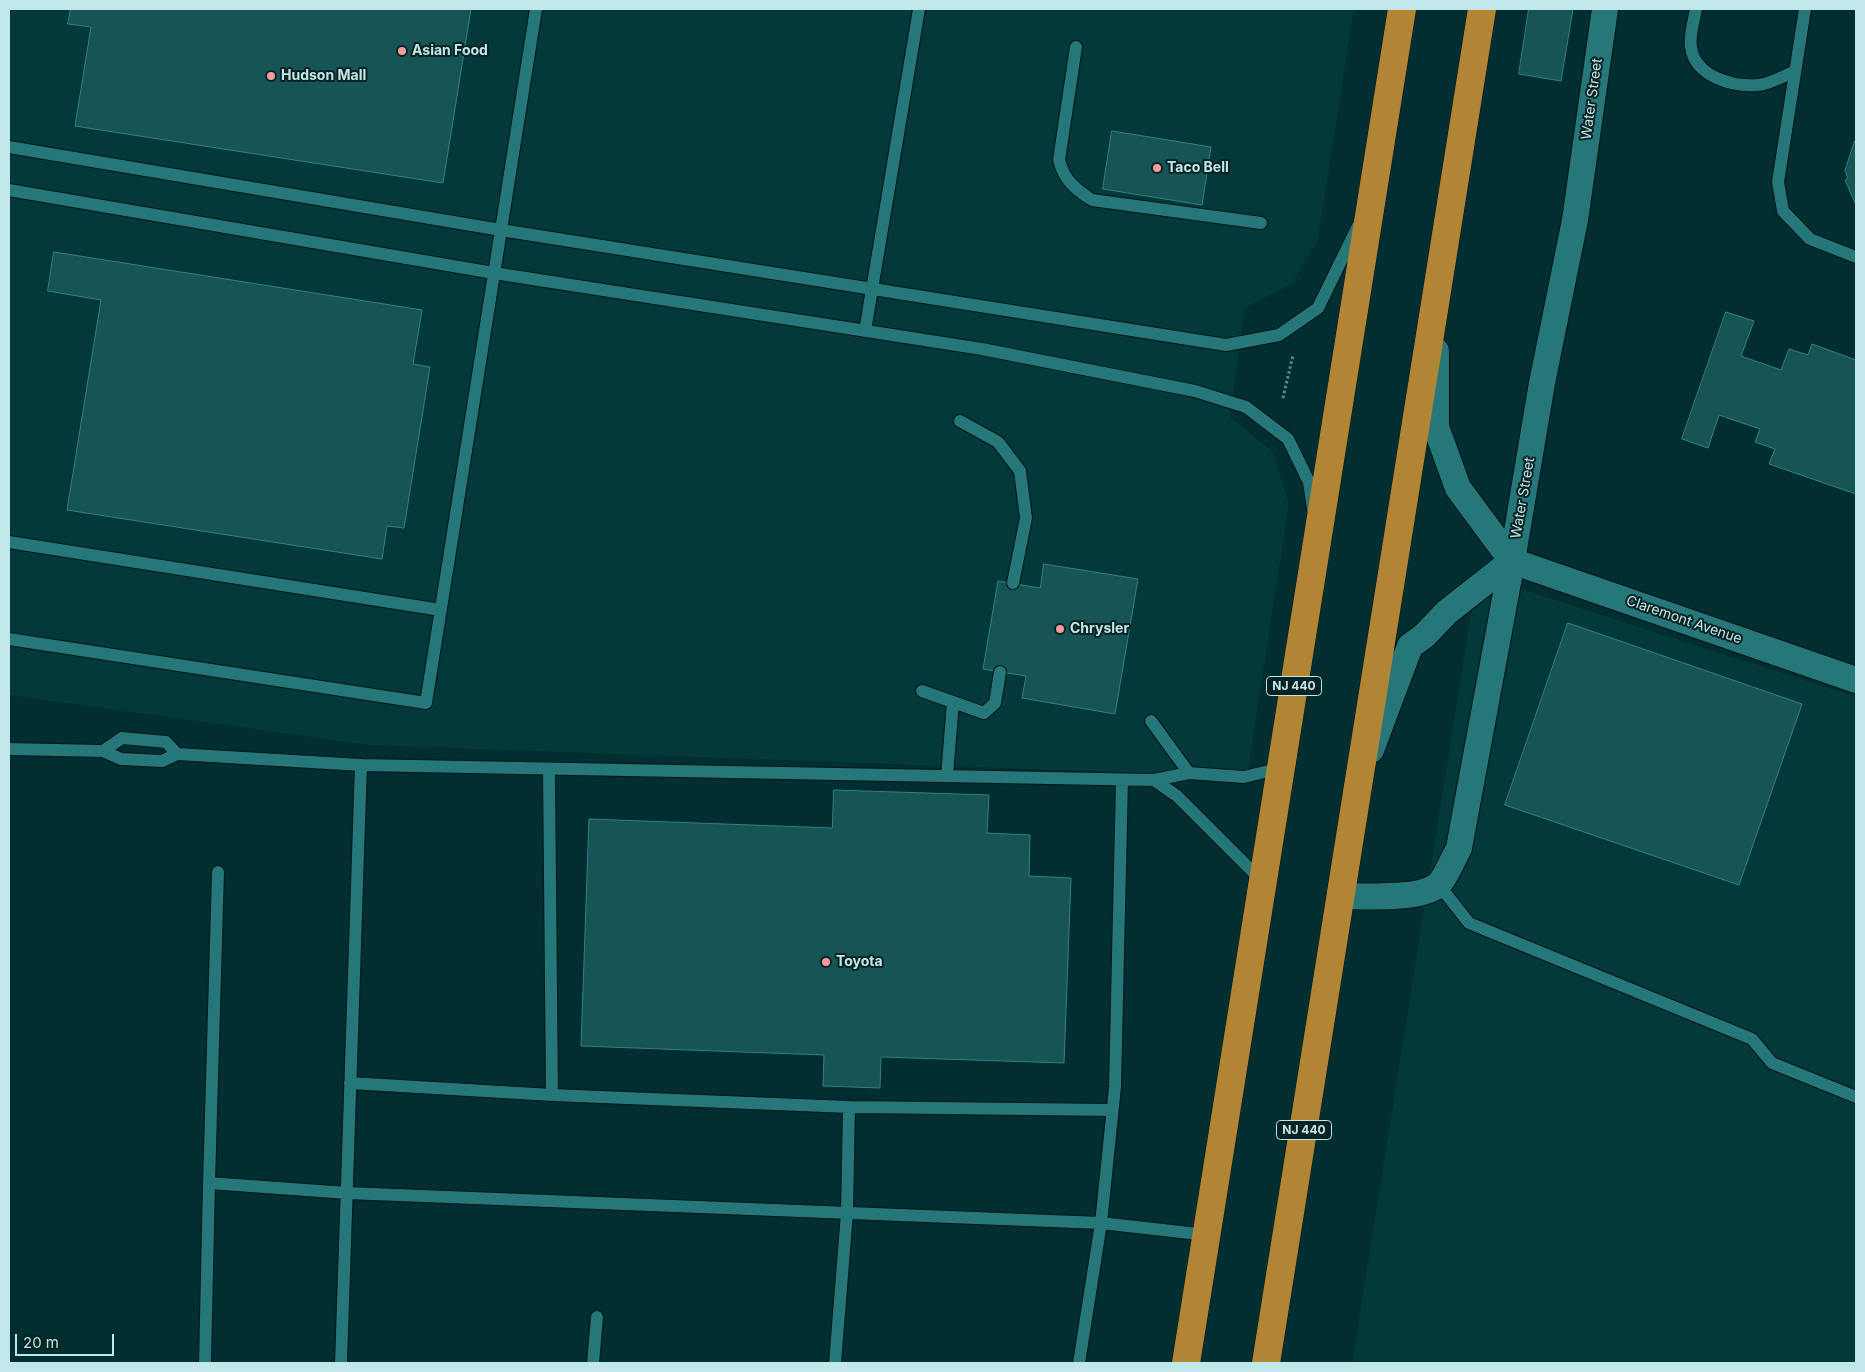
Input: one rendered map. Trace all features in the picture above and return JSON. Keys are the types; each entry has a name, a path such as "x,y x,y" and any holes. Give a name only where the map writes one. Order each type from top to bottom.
{"highway":[{"name":"NJ 440","path":"1186,1363 1402,9"},
{"name":"NJ 440","path":"1266,1363 1482,9"}],"street":[{"name":"Water Street","path":"1438,885 1459,848 1512,561 1542,383 1574,220 1605,9"},
{"path":"1361,774 1410,646 1424,636 1447,612 1512,561 1458,488 1436,427 1436,301"},
{"name":"Claremont Avenue","path":"1512,561 1856,680"},
{"path":"1342,896 1399,895 1423,892 1438,885"}],"lane":[{"path":"9,639 426,703 536,9"},
{"path":"865,331 874,290 919,9"},
{"path":"1696,9 1690,46 1694,58 1706,73 1725,82 1759,85 1795,71"},
{"path":"1805,9 1778,182 1783,211 1810,240 1856,257"},
{"path":"1076,47 1059,160 1063,175 1075,189 1092,200 1261,222"},
{"path":"9,146 501,230 1226,345 1278,335 1318,308 1371,201"},
{"path":"9,190 494,273 982,349 1195,391 1246,407 1288,439 1309,482 1318,538"},
{"path":"960,421 998,442 1020,471 1026,518 1014,584"},
{"path":"9,542 441,610"},
{"path":"922,691 984,713 995,703 1000,672"},
{"path":"947,776 953,702"},
{"path":"1151,721 1189,773"},
{"path":"103,751 122,738 166,742 177,754"},
{"path":"9,749 103,751 121,759 162,761 177,754 361,765 1122,780 1154,780 1189,773 1244,777 1281,768"},
{"path":"341,1363 361,765"},
{"path":"549,769 552,1096"},
{"path":"1079,1363 1101,1223 1115,1087 1122,780"},
{"path":"1154,780 1177,796 1263,882"},
{"path":"205,1363 218,872"},
{"path":"1438,885 1469,924 1752,1038 1772,1063 1856,1097"},
{"path":"350,1083 552,1096 850,1107 1112,1110"},
{"path":"835,1363 847,1213 850,1107"},
{"path":"209,1183 347,1193 1101,1223 1207,1235"},
{"path":"593,1363 597,1317"}],"path":[{"path":"1283,398 1294,352"}],"shaded area":[{"path":"9,9 1354,9 1318,239 1292,284 1245,308 1230,417 1273,452 1289,503 1247,777 369,745 9,695"},
{"path":"1477,575 1856,697 1856,1363 1352,1363"}],"building":[{"name":"Hudson Mall","path":"71,9 471,9 443,183 75,126 91,27 68,24"},
{"path":"1529,9 1573,9 1561,81 1519,74"},
{"name":"Taco Bell","path":"1112,131 1211,147 1202,205 1103,189"},
{"path":"1855,141 1856,205 1845,180 1848,178 1845,171"},
{"path":"54,252 422,310 413,364 430,367 404,528 387,526 382,559 67,510 101,300 48,291"},
{"path":"1726,312 1754,321 1741,356 1781,370 1789,349 1808,355 1812,344 1856,360 1856,494 1769,464 1775,449 1755,442 1760,429 1719,415 1708,448 1682,439"},
{"name":"Chrysler","path":"1044,564 1138,579 1115,714 1022,698 1026,676 983,669 998,581 1040,588"},
{"path":"1568,623 1802,704 1739,885 1505,805"},
{"name":"Toyota","path":"834,790 989,795 987,833 1030,835 1029,876 1071,878 1064,1063 881,1057 880,1088 823,1086 824,1055 581,1046 589,819 832,828"}],"place":[{"name":"Asian Food","path":"402,51"},
{"name":"Hudson Mall","path":"271,76"},
{"name":"Taco Bell","path":"1157,168"},
{"name":"Chrysler","path":"1060,629"},
{"name":"Toyota","path":"826,962"}]}
